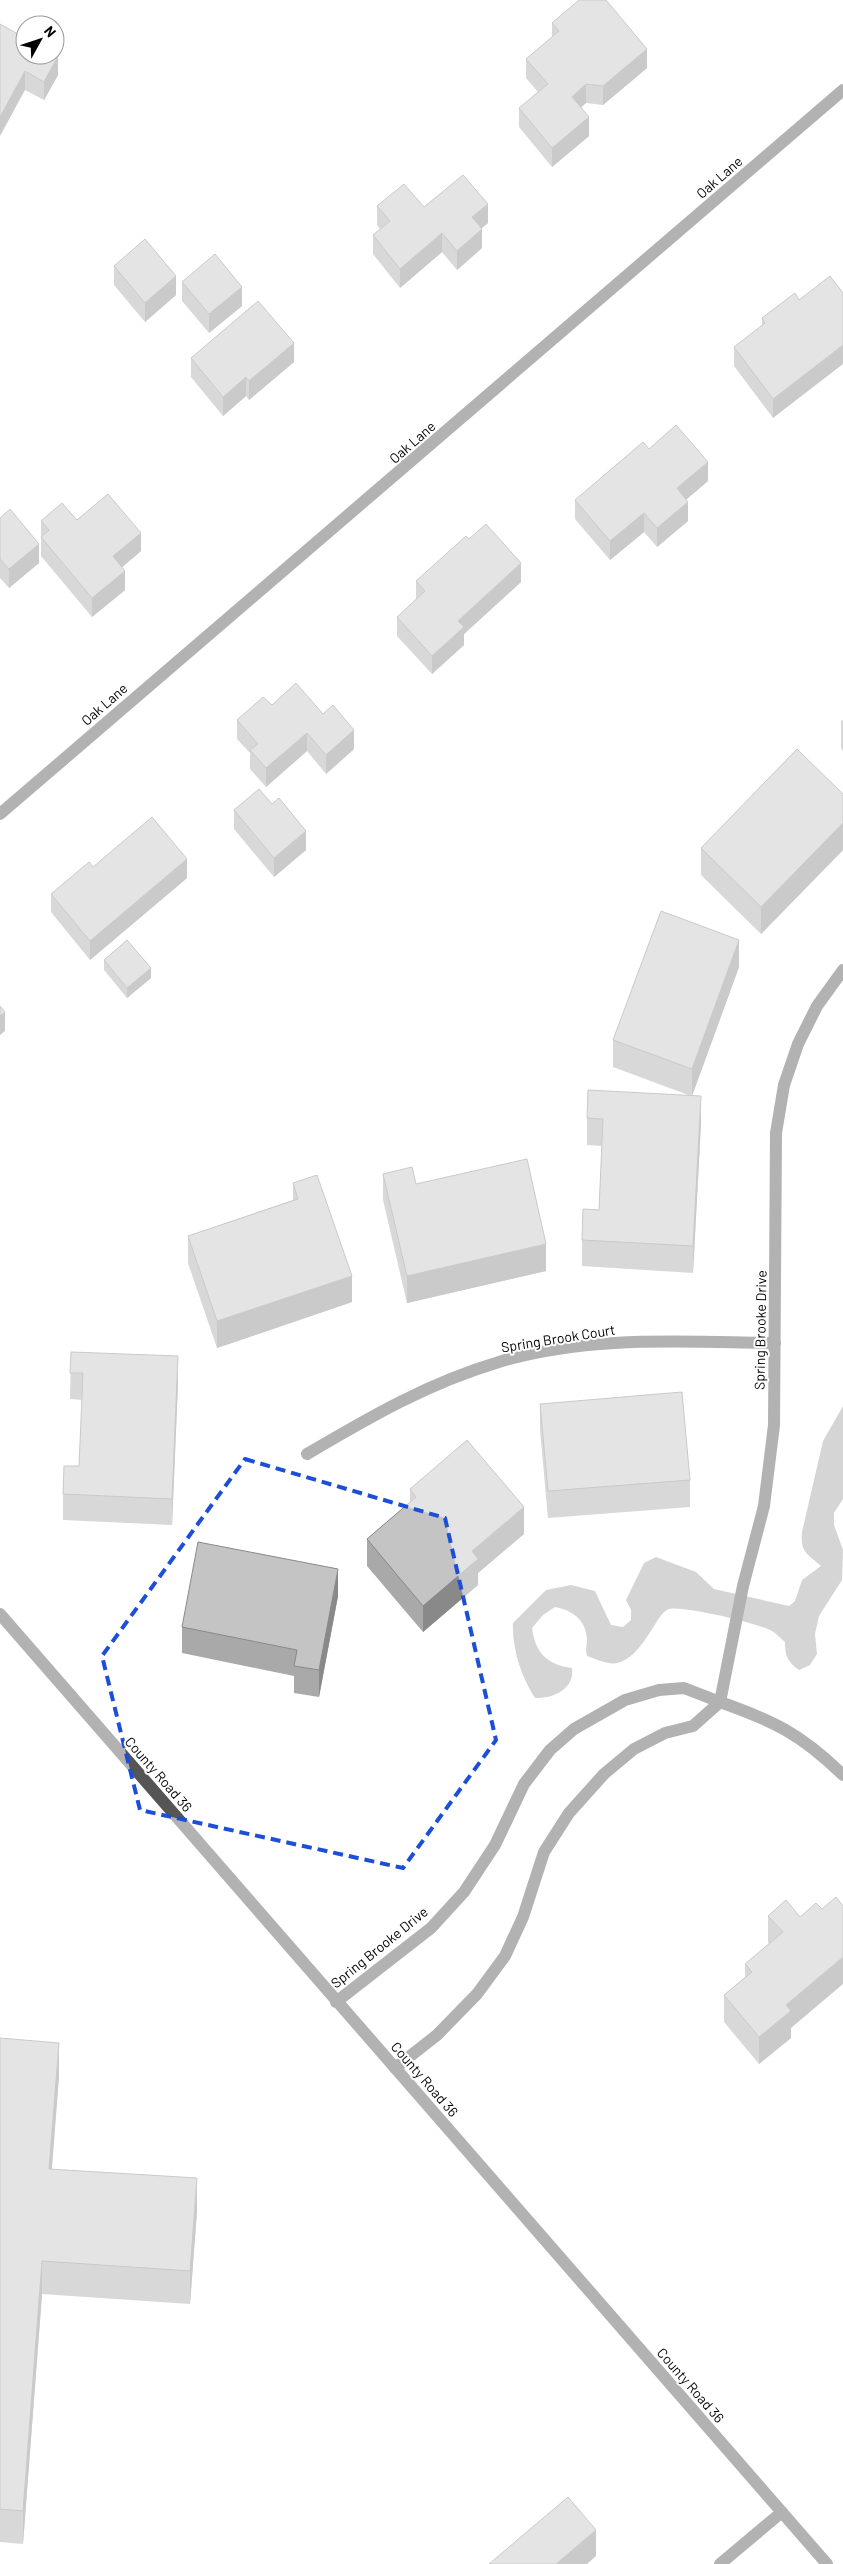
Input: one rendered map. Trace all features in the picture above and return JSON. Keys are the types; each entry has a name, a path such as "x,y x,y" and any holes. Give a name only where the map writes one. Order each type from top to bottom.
{"street":[{"name":"Oak Lane","path":"0,814 843,90"},
{"name":"Spring Brooke Drive","path":"720,1702 743,1586 764,1506 774,1424 776,1133 784,1085 798,1044 817,1006 843,970"},
{"name":"Spring Brook Court","path":"307,1454 409,1396 500,1362 591,1345 642,1342 774,1343"},
{"name":"County Road 36","path":"0,1614 827,2564"},
{"name":"Spring Brooke Drive","path":"336,2002 431,1928 464,1892 495,1845 524,1784 550,1750 574,1729 625,1700 659,1690 684,1688 751,1713 795,1734 818,1751 843,1775"},
{"path":"395,2068 437,2035 477,1994 504,1956 522,1917 544,1852 569,1813 604,1774 634,1749 665,1733 693,1726 720,1702"},
{"path":"720,2564 782,2512"}],"highlighted area":[{"path":"245,1459 445,1518 496,1740 403,1868 140,1810 102,1656"}],"shaded area":[{"path":"843,1406 843,1499 834,1513 834,1525 843,1550 842,1580 819,1616 815,1634 817,1654 810,1665 799,1670 795,1667 788,1658 785,1642 770,1630 719,1615 676,1608 669,1609 662,1614 643,1643 628,1658 617,1663 606,1662 587,1656 586,1632 581,1621 572,1613 555,1607 543,1615 532,1628 536,1644 549,1660 572,1668 572,1675 570,1682 561,1691 549,1697 535,1698 518,1662 514,1643 513,1623 546,1590 571,1585 595,1591 611,1625 623,1627 631,1620 631,1610 626,1600 644,1563 656,1557 696,1572 714,1589 789,1606 795,1601 802,1580 821,1566 803,1548 802,1532 823,1441"}],"building":[{"path":"579,0 606,0 647,49 603,86 586,84 572,97 589,117 552,148 519,108 548,84 526,59 559,31 552,23"},
{"path":"0,24 15,32 15,65 53,65 44,82 25,71 0,117"},
{"path":"463,175 488,204 472,217 482,229 457,251 442,233 400,269 373,235 390,221 377,206 404,184 424,207"},
{"path":"145,239 176,276 145,303 114,266"},
{"path":"215,254 242,287 209,314 182,282"},
{"path":"830,276 843,293 843,345 773,399 734,347 765,323 762,318 795,293 799,300"},
{"path":"258,301 294,343 249,381 246,377 223,397 191,358"},
{"path":"676,425 708,462 677,488 688,502 657,528 644,513 610,541 575,500 643,442 649,449"},
{"path":"108,494 141,533 113,556 125,571 92,598 41,537 49,530 41,521 62,503 77,520"},
{"path":"10,509 39,544 9,569 0,559 0,518"},
{"path":"486,524 521,563 458,621 464,627 432,656 397,617 425,591 416,581 466,536 469,539"},
{"path":"296,683 323,714 333,705 354,730 326,755 307,733 266,768 250,750 258,744 237,720 263,697 272,705"},
{"path":"797,749 843,794 843,823 761,907 701,848"},
{"path":"259,789 272,804 279,798 306,831 274,858 234,810"},
{"path":"152,817 187,859 90,941 51,894 89,862 93,867"},
{"path":"661,911 739,940 692,1069 613,1040"},
{"path":"127,940 151,968 127,988 104,960"},
{"path":"0,1006 5,1012 0,1016"},
{"path":"588,1090 701,1096 693,1246 582,1240 583,1209 599,1210 603,1119 587,1118"},
{"path":"527,1159 546,1244 407,1276 383,1174 412,1167 416,1184"},
{"path":"317,1175 352,1276 217,1321 188,1236 298,1199 293,1183"},
{"path":"71,1352 178,1356 172,1499 63,1494 64,1466 79,1466 83,1373 70,1373"},
{"path":"682,1392 690,1480 548,1491 540,1404"},
{"path":"467,1440 524,1507 472,1551 478,1559 423,1606 367,1539 416,1497 410,1489"},
{"path":"198,1542 338,1569 319,1670 294,1666 297,1650 182,1627"},
{"path":"836,1897 843,1906 843,1957 786,2005 791,2011 759,2037 724,1995 752,1972 745,1964 783,1932 768,1916 786,1900 800,1917 816,1903 822,1909"},
{"path":"0,2038 59,2043 49,2169 197,2178 190,2271 42,2261 23,2511 0,2509"},
{"path":"568,2497 596,2530 556,2564 489,2564"}]}
